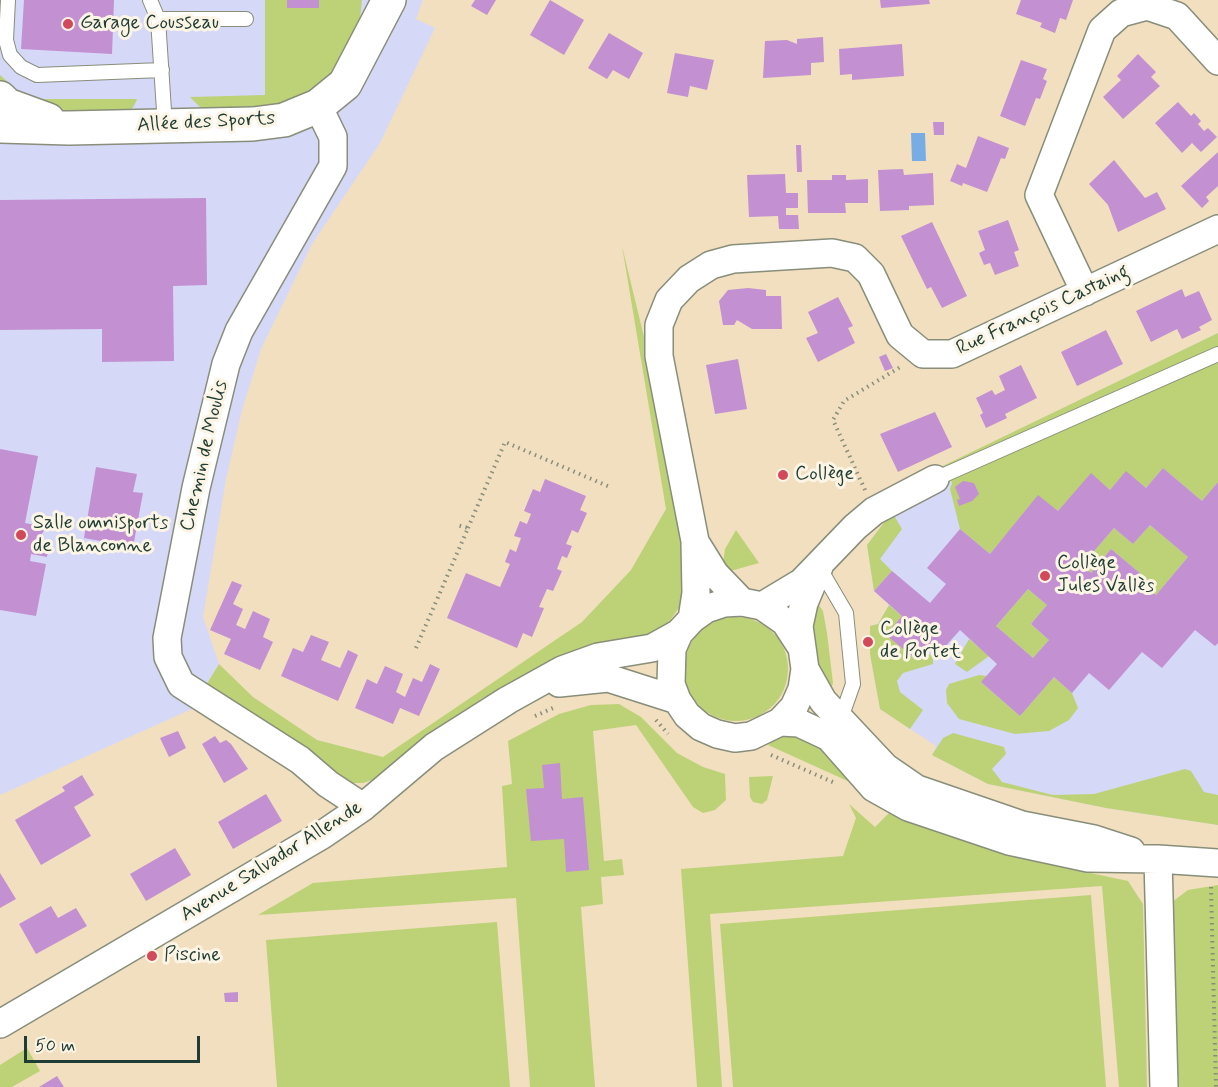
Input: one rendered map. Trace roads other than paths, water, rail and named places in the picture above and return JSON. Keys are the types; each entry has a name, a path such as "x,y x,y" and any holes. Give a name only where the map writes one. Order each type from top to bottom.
{"street":[{"name":"Allée des Sports","path":"0,126 69,128 165,126 253,124 284,120 318,106 345,84 388,0"},
{"path":"1085,292 1039,195 1102,30 1121,13 1147,6 1177,16 1218,61"},
{"name":"Allée des Sports","path":"0,98 7,105 69,128"},
{"name":"Chemin de Moulis","path":"318,106 333,137 333,166 240,331 226,364 196,488 167,638 168,657 181,684 300,760 328,784 363,807"},
{"name":"Rue François Castaing","path":"695,541 659,356 659,325 669,300 689,279 711,265 734,259 832,253 855,258 871,274 900,335 923,354 952,354 1218,229"},
{"path":"686,626 706,609 723,603 752,604 802,582 819,567 855,527 874,511 935,479"},
{"path":"695,541 715,574 752,604 785,622 835,729 874,788 908,807 1009,841 1088,858 1214,863"},
{"path":"695,541 696,593 686,626 672,649 669,666 670,684 687,715 701,727 735,738 751,736 780,722 794,707 802,689 803,657 799,626 804,603 819,567"},
{"name":"Avenue Salvador Allende","path":"0,1024 322,835 363,807 434,747 491,710 571,667 598,657 652,648 686,626"},
{"name":"Avenue Salvador Allende","path":"535,687 608,678 677,700"},
{"path":"780,722 835,729"},
{"path":"1158,859 1164,1087"}],"lane":[{"path":"8,0 6,40 10,55 21,67 37,75 162,70"},
{"path":"150,0 158,20 165,126"},
{"path":"158,20 246,19"},
{"path":"935,479 1218,354"},
{"path":"819,567 846,613 854,684 835,729"}],"water":[{"path":"911,133 925,133 926,161 912,161"}],"place":[{"name":"Garage Cousseau","path":"68,24"},
{"name":"Collège","path":"783,475"},
{"name":"Salle omnisports de Blanconne","path":"21,535"},
{"name":"Collège Jules Vallès","path":"1045,576"},
{"name":"Collège de Portet","path":"868,642"},
{"name":"Piscine","path":"152,956"}]}
